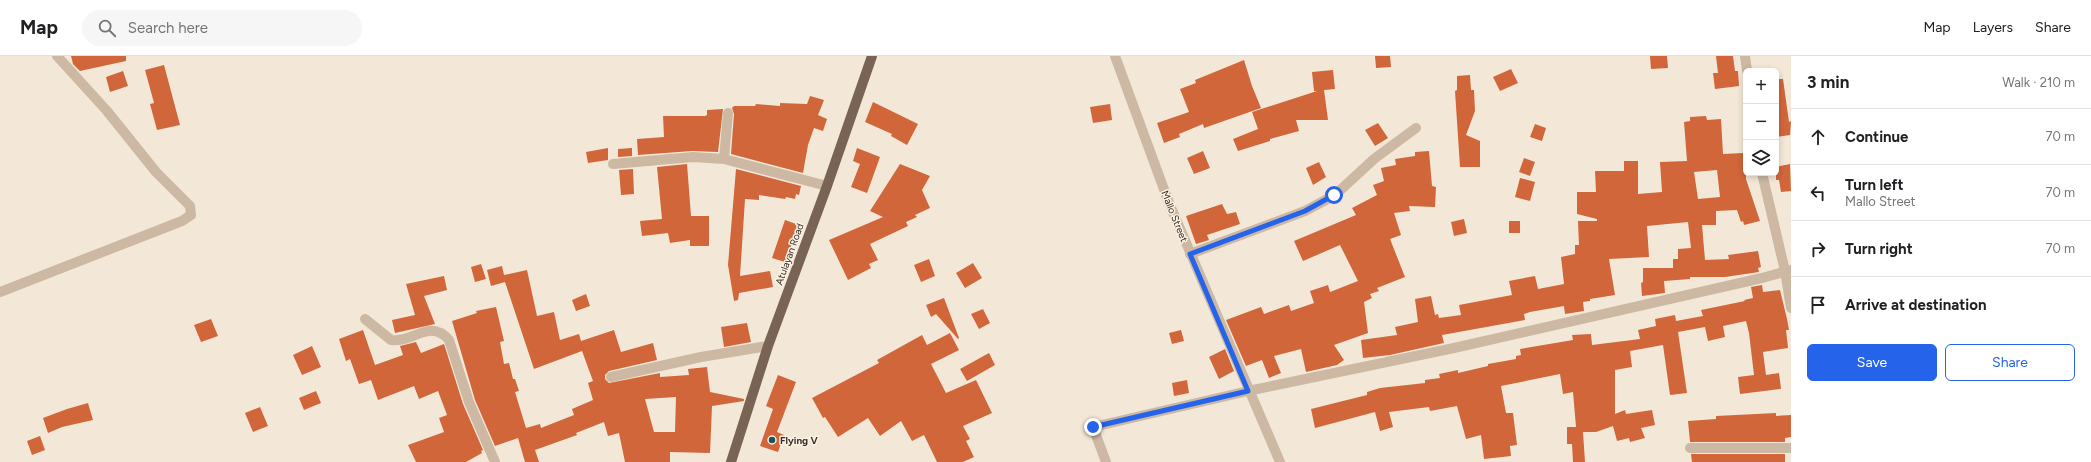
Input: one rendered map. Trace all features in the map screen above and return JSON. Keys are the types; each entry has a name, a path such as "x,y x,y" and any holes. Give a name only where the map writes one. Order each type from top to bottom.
{"main road":[{"name":"Atulayan Road","path":"731,462 768,346 827,186 872,56"}],"street":[{"path":"0,292 182,221 191,215 190,206 156,172 107,111 57,56"},
{"name":"Mallo Street","path":"1115,56 1169,203 1248,391 1280,462"},
{"path":"1745,56 1747,68"},
{"path":"724,160 728,113"},
{"path":"1190,254 1305,211 1329,198 1374,159 1416,128"},
{"path":"613,164 693,157 724,160 827,186"},
{"path":"1763,176 1788,270 1791,308"},
{"path":"1106,462 1093,427 1248,391 1454,348 1788,270"},
{"path":"365,318 391,340 404,340 433,330 444,334 449,340 469,402 495,462"},
{"path":"611,377 701,356 768,346"},
{"path":"1690,448 1791,448"}],"building":[{"path":"71,56 126,56 126,61 80,71 73,64"},
{"path":"1375,56 1390,56 1391,67 1376,68"},
{"path":"1650,56 1667,56 1668,68 1651,69"},
{"path":"1716,56 1733,56 1735,71 1738,71 1739,86 1715,89 1713,73 1718,73"},
{"path":"1244,60 1261,108 1204,128 1203,124 1179,134 1180,137 1164,143 1157,123 1189,112 1180,89 1196,83 1195,80"},
{"path":"164,65 180,125 157,130 150,104 154,103 145,70"},
{"path":"1511,69 1518,83 1500,91 1493,77"},
{"path":"1333,70 1335,89 1324,90 1328,120 1296,120 1299,131 1270,139 1270,141 1238,151 1233,139 1258,129 1252,112 1317,91 1314,91 1312,72"},
{"path":"123,71 128,86 110,92 106,77"},
{"path":"1470,75 1471,90 1474,90 1475,111 1466,135 1480,141 1480,167 1460,167 1455,91 1457,90 1457,76"},
{"path":"1779,79 1783,79 1789,122 1791,121 1790,135 1779,137"},
{"path":"810,96 824,100 818,115 827,119 823,131 814,128 808,145 803,173 731,154 734,114 732,108 734,106 755,106 756,104 780,106 780,103 807,104"},
{"path":"873,102 918,124 907,145 891,136 892,134 865,122"},
{"path":"1110,104 1112,120 1093,123 1090,107"},
{"path":"723,109 718,152 692,151 638,155 637,139 664,137 663,116 705,116 707,115 707,110"},
{"path":"1706,116 1707,120 1721,119 1723,154 1743,153 1743,176 1746,176 1760,221 1744,225 1743,221 1741,222 1737,210 1716,211 1716,225 1702,225 1705,260 1729,259 1728,255 1758,251 1761,267 1758,268 1759,272 1725,277 1690,277 1690,279 1664,281 1665,293 1642,296 1641,283 1643,282 1643,268 1673,268 1673,259 1678,259 1678,249 1691,248 1688,222 1647,226 1649,257 1609,259 1615,295 1590,299 1590,301 1583,302 1584,311 1565,314 1564,306 1530,312 1524,314 1525,320 1442,335 1444,343 1390,355 1363,358 1361,340 1397,335 1395,327 1418,322 1415,299 1431,296 1435,315 1438,314 1439,318 1461,315 1459,305 1512,295 1509,281 1535,276 1538,289 1564,284 1561,257 1575,254 1575,245 1579,245 1578,221 1597,221 1597,219 1577,214 1577,192 1596,192 1595,171 1624,171 1624,161 1638,161 1638,194 1662,192 1660,162 1687,161 1684,122 1690,121 1690,117","holes":["1717,170 1720,197 1698,199 1694,172"]},
{"path":"1378,123 1388,138 1375,146 1365,130"},
{"path":"1535,124 1546,128 1542,141 1530,137"},
{"path":"608,148 608,160 588,163 586,152"},
{"path":"632,148 632,156 618,157 618,149"},
{"path":"857,148 880,157 867,193 851,187 860,164 853,161"},
{"path":"1203,151 1210,168 1194,174 1187,158"},
{"path":"1429,151 1432,186 1436,187 1435,207 1409,206 1410,211 1394,213 1401,235 1390,239 1405,277 1377,288 1379,291 1370,294 1372,298 1364,302 1368,333 1334,345 1344,360 1337,365 1306,372 1301,349 1274,356 1281,373 1269,378 1262,360 1246,366 1226,320 1261,307 1264,314 1289,305 1291,311 1314,303 1310,291 1328,285 1330,292 1358,281 1340,245 1303,261 1294,241 1356,215 1352,208 1377,195 1373,185 1384,181 1381,168 1396,165 1395,159 1415,156 1415,152"},
{"path":"1524,158 1535,162 1530,176 1519,172"},
{"path":"1319,162 1326,177 1313,185 1306,168"},
{"path":"687,164 691,216 709,216 709,246 690,246 690,240 670,243 668,233 642,236 640,221 662,219 657,167"},
{"path":"900,164 930,176 922,190 930,208 915,215 917,217 906,222 908,226 870,244 878,260 869,264 871,268 848,280 829,240 883,217 870,211"},
{"path":"1790,164 1791,191 1781,192 1779,180 1776,180 1776,176 1779,176 1779,166"},
{"path":"633,169 634,194 621,195 619,170"},
{"path":"736,169 801,186 799,195 796,194 795,199 759,195 759,200 745,199 740,276 770,271 773,287 739,293 738,300 734,301 728,265"},
{"path":"1520,178 1535,182 1530,201 1515,197"},
{"path":"1222,204 1227,214 1236,212 1240,224 1207,235 1209,240 1196,244 1186,216"},
{"path":"1464,219 1467,233 1454,236 1451,222"},
{"path":"785,220 799,225 785,262 772,258"},
{"path":"1509,221 1520,221 1520,233 1509,233"},
{"path":"929,259 935,276 921,282 914,265"},
{"path":"973,263 982,278 965,288 956,273"},
{"path":"481,264 486,279 475,282 471,267"},
{"path":"502,266 504,275 527,270 537,316 554,312 560,340 579,334 581,341 614,330 621,352 653,343 657,360 609,371 605,375 605,379 609,383 660,373 660,377 689,375 688,369 707,367 710,392 744,399 744,401 712,406 710,453 670,452 670,462 625,462 619,433 608,436 604,422 576,433 577,435 535,450 539,462 525,462 518,438 495,446 475,400 452,321 477,313 476,311 496,307 504,341 500,342 504,364 509,363 513,379 515,379 519,391 515,392 526,428 540,424 541,428 574,415 572,409 593,400 588,383 593,381 582,351 534,369 505,282 491,286 487,270","holes":["676,397 675,432 654,432 645,399"]},
{"path":"444,276 447,290 424,296 435,324 395,333 392,320 415,315 406,284"},
{"path":"1762,285 1763,292 1780,290 1787,319 1789,330 1786,330 1788,348 1763,352 1766,375 1779,373 1781,389 1740,394 1738,377 1754,375 1749,333 1746,321 1723,326 1725,337 1708,341 1705,327 1678,332 1687,393 1670,395 1663,345 1630,351 1632,367 1615,370 1615,414 1625,410 1626,414 1652,410 1655,425 1641,428 1645,438 1630,442 1629,438 1617,441 1613,426 1596,432 1583,432 1585,462 1573,462 1572,444 1567,444 1567,427 1576,427 1573,392 1563,394 1560,374 1501,386 1506,413 1513,413 1517,445 1510,446 1511,456 1484,459 1481,435 1466,439 1457,406 1430,411 1429,407 1389,412 1393,427 1380,431 1375,412 1315,428 1311,409 1367,395 1367,392 1380,388 1425,383 1425,380 1440,378 1439,374 1458,370 1458,373 1488,366 1488,364 1516,359 1516,356 1521,355 1520,349 1573,340 1572,335 1591,334 1592,345 1640,339 1638,330 1656,326 1655,319 1675,315 1676,321 1703,316 1701,310 1753,298 1751,287"},
{"path":"586,294 590,306 576,311 572,300"},
{"path":"944,298 959,338 958,339 936,314 931,317 926,305"},
{"path":"983,309 990,323 979,329 971,314"},
{"path":"211,319 218,336 201,342 194,325"},
{"path":"747,323 751,342 724,347 721,327"},
{"path":"363,330 375,365 403,355 400,346 416,342 421,353 444,344 463,404 483,450 481,451 482,453 466,462 416,462 408,445 444,432 439,418 447,415 438,391 419,399 414,386 378,400 371,380 359,384 350,359 346,361 339,339"},
{"path":"1181,330 1184,341 1172,344 1169,333"},
{"path":"950,333 959,350 931,364 946,393 976,380 992,413 963,426 970,439 966,441 974,457 963,462 937,462 924,435 912,441 901,421 880,436 868,418 838,437 825,417 823,418 812,398 879,363 877,360 922,335 927,345"},
{"path":"312,346 321,367 302,375 293,355"},
{"path":"1225,349 1234,371 1219,379 1209,357"},
{"path":"989,353 995,365 967,381 960,369"},
{"path":"778,375 796,382 777,432 784,435 778,452 760,446 773,409 766,406"},
{"path":"1187,380 1189,393 1174,396 1172,383"},
{"path":"316,391 321,403 304,410 299,398"},
{"path":"88,403 93,420 62,427 48,433 43,418"},
{"path":"260,407 268,426 253,432 245,413"},
{"path":"1776,413 1776,416 1791,415 1791,437 1785,438 1785,442 1690,442 1688,421 1716,419 1716,416"},
{"path":"40,436 45,450 32,455 27,441"},
{"path":"1691,454 1785,454 1785,462 1692,462"}],"place":[{"name":"Flying V","path":"772,440"}],"route":[{"path":"1093,427 1248,391 1190,254 1305,211 1334,195"}]}
